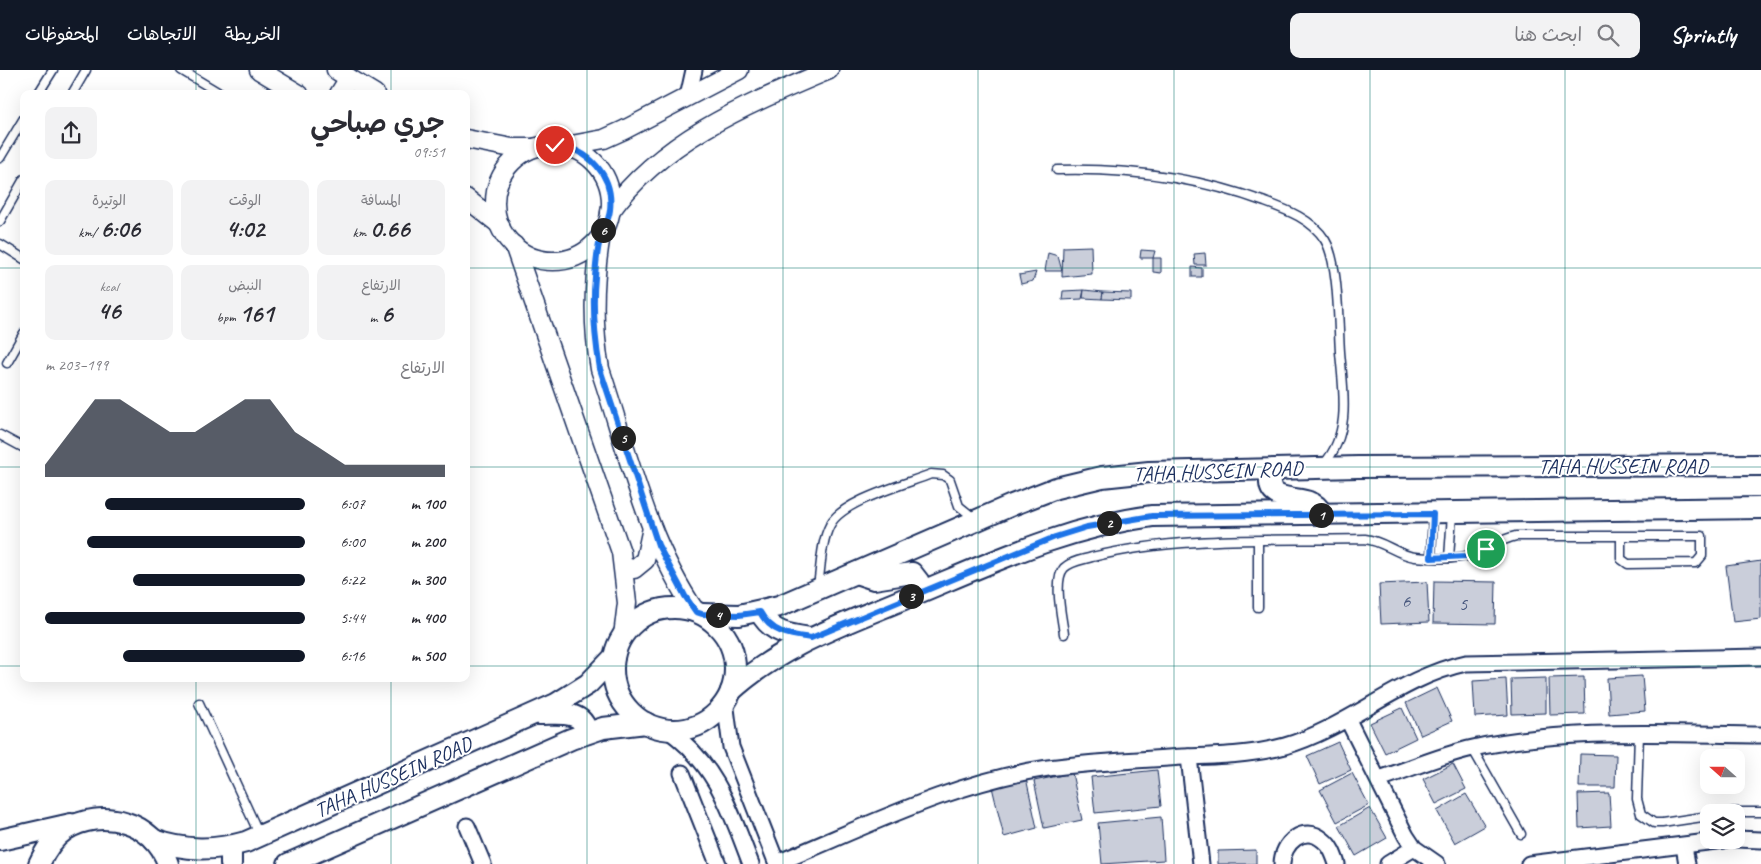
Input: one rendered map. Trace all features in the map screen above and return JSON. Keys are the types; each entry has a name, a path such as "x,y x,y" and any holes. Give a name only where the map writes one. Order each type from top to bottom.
{"main road":[{"name":"TAHA HUSSEIN ROAD","path":"699,613 739,615 760,612 818,590 1056,488 1102,477 1149,472 1321,468 1761,465"},
{"path":"1281,469 1272,474 1270,479 1274,492 1282,496 1312,502 1323,515"},
{"name":"TAHA HUSSEIN ROAD","path":"728,696 764,663 811,638 1055,537 1120,520 1152,516 1442,514 1761,508"},
{"path":"856,573 874,579 912,573 919,582 918,589 914,595"},
{"path":"672,608 699,613 720,628 731,647 735,670 728,696 710,718 700,724 684,729 668,730 646,723 629,710 620,696 614,680 614,657 623,636 639,619 655,611 672,608"},
{"path":"760,612 766,623 779,632 811,638"},
{"name":"TAHA HUSSEIN ROAD","path":"154,840 169,845 231,855 260,836 534,714 572,695 588,684 614,657"},
{"path":"534,714 575,715 583,722 587,733"},
{"name":"TAHA HUSSEIN ROAD","path":"288,864 587,733 617,726 646,723"},
{"path":"0,840 85,820 104,818 123,821 140,828 154,840 168,864"},
{"path":"40,864 47,848 64,831 85,820"}],"street":[{"path":"259,70 292,90"},
{"path":"688,97 694,70"},
{"path":"470,140 512,148 535,148 555,145 565,146 604,139 739,70"},
{"path":"699,613 675,580 652,527 600,369 596,347 593,302 601,235 610,212 627,188 651,165 678,145 704,129 828,70"},
{"path":"340,90 342,74 368,90"},
{"path":"565,146 588,156 604,175 609,187 610,212"},
{"path":"500,225 496,201 501,178 515,160 535,148"},
{"path":"470,201 500,225 514,245 617,536 625,569 627,603 623,636"},
{"path":"514,245 535,258 560,260 583,252 601,235"},
{"path":"625,569 638,567 646,560 652,527"},
{"path":"728,696 731,747 777,864 927,800 986,781 1046,768 1098,762 1250,753 1284,746 1348,720 1428,674 1466,663 1761,657"},
{"path":"1348,720 1406,836 1414,848 1437,864"},
{"path":"668,730 687,745 704,763 727,802 751,864"},
{"path":"1379,779 1472,748 1556,737 1638,733 1761,735"},
{"path":"1189,757 1201,864"},
{"path":"682,773 718,864"},
{"path":"727,802 749,794"},
{"path":"467,826 483,864"},
{"path":"1282,864 1284,849 1291,840 1300,835 1311,834 1322,838 1329,846 1337,864"},
{"path":"1745,839 1761,840"},
{"path":"1529,864 1700,844"},
{"path":"1684,846 1687,864"},
{"path":"1388,864 1414,848"}],"lane":[{"path":"40,90 52,70"},
{"path":"74,90 86,70"},
{"path":"181,70 214,90"},
{"path":"0,158 20,125"},
{"path":"1057,170 1139,172 1194,181 1272,205 1298,216 1318,230 1326,241 1333,265 1344,410 1341,436 1336,448 1321,468"},
{"path":"0,221 20,186"},
{"path":"0,244 20,256"},
{"path":"7,363 20,340"},
{"path":"0,435 20,446"},
{"path":"818,590 827,531 835,516 846,506 932,474 937,474 950,480 956,500 964,511 979,520"},
{"path":"1431,558 1442,514"},
{"path":"1442,514 1449,558"},
{"path":"1064,634 1058,581 1060,573 1072,562 1152,545 1258,541 1365,540 1383,543 1406,555 1449,558 1476,554 1502,540 1516,536 1702,536 1702,556 1696,563 1628,564 1621,559 1621,537"},
{"path":"1258,541 1258,607"},
{"path":"200,703 260,836"},
{"path":"1638,733 1637,799 1641,814 1654,823 1700,817"},
{"path":"1472,748 1521,834"},
{"path":"1745,812 1761,812"}],"building":[{"path":"1091,246 1092,274 1062,277 1063,247"},
{"path":"1141,250 1155,251 1153,258 1140,258"},
{"path":"1048,253 1058,256 1062,271 1045,271"},
{"path":"1205,253 1206,265 1195,265 1194,254"},
{"path":"1153,258 1161,258 1161,273 1153,272"},
{"path":"1192,267 1202,268 1202,277 1192,277"},
{"path":"1036,272 1033,281 1021,284 1019,275"},
{"path":"1084,290 1082,299 1062,300 1063,291"},
{"path":"1084,290 1103,292 1102,299 1083,298"},
{"path":"1103,292 1131,293 1131,300 1102,299"},
{"path":"1761,561 1761,619 1733,622 1726,566"},
{"path":"1434,581 1496,582 1495,624 1433,623"},
{"path":"1427,582 1429,622 1381,624 1379,584"},
{"path":"1642,676 1645,711 1609,714 1607,678"},
{"path":"1584,677 1585,714 1550,715 1549,678"},
{"path":"1546,678 1546,713 1512,714 1511,679"},
{"path":"1506,679 1508,715 1475,717 1473,681"},
{"path":"1437,688 1452,721 1421,735 1406,703"},
{"path":"1402,708 1416,738 1385,753 1370,723"},
{"path":"1338,742 1351,770 1320,784 1307,756"},
{"path":"1580,754 1616,755 1615,787 1579,787"},
{"path":"1453,764 1466,789 1436,804 1423,779"},
{"path":"1157,770 1161,806 1095,813 1091,777"},
{"path":"1072,773 1082,820 1044,828 1034,781"},
{"path":"1352,773 1369,805 1337,822 1320,790"},
{"path":"1026,778 1037,828 1004,837 992,787"},
{"path":"1609,793 1611,826 1579,828 1578,794"},
{"path":"1466,794 1485,826 1455,843 1437,811"},
{"path":"1370,808 1387,838 1356,856 1339,826"},
{"path":"1161,817 1164,860 1102,864 1098,823"},
{"path":"1256,850 1256,864 1218,864 1218,851"}],"route":[{"path":"555,145 577,150 588,156 604,175 609,187 611,199 610,212 607,224 601,235 594,280 594,325 600,369 658,545 675,580 696,612 720,616 760,612 766,623 779,632 811,638 1055,537 1087,527 1152,516 1433,514 1431,558 1466,556 1486,549"}]}
